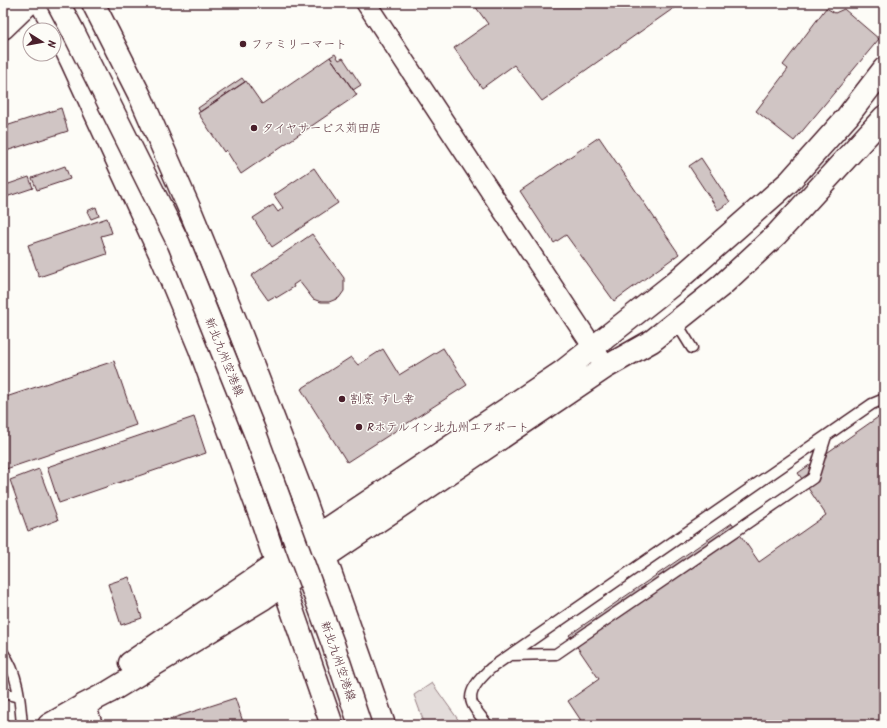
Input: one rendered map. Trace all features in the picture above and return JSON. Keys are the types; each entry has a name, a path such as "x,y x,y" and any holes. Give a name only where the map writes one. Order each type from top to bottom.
{"main road":[{"path":"3,28 29,3"},
{"name":"新北九州空港線","path":"41,3 72,62 166,266 200,349 332,725"},
{"name":"新北九州空港線","path":"58,3 179,244 255,433 360,725"},
{"name":"新北九州空港線","path":"93,3 141,98 190,210 238,327 304,498 384,725"},
{"path":"87,715 104,681 562,372 672,285 789,182 847,116 884,69"},
{"path":"49,725 87,715 109,692 257,602 606,367 652,341 721,286 776,235 884,117"}],"street":[{"path":"366,3 606,367"}],"lane":[{"path":"676,322 692,348"},
{"path":"487,725 472,702 472,694 478,680 491,668 872,404 884,400"},
{"path":"510,655 556,654 813,478 826,436"},
{"path":"3,652 8,660 19,690 22,725"},
{"path":"3,692 20,697"}],"shaded area":[{"path":"432,683 462,725 425,725 414,695"}],"building":[{"path":"479,3 681,3 542,101 514,65 482,88 454,48 488,24 475,6"},
{"path":"826,8 835,13 844,9 879,39 794,141 756,111 788,69 783,65"},
{"path":"335,54 339,60 343,58 361,85 353,90 330,57"},
{"path":"330,57 357,95 241,174 226,150 224,152 198,113 246,81 262,104"},
{"path":"242,78 245,82 200,112 198,108"},
{"path":"61,108 68,131 3,152 3,127"},
{"path":"599,137 679,254 614,301 566,235 554,243 520,191"},
{"path":"701,158 730,202 718,210 689,166"},
{"path":"65,166 70,179 37,190 32,178"},
{"path":"314,168 338,203 272,247 253,218 273,205 278,212 283,208 274,195"},
{"path":"29,177 33,188 3,198 3,186"},
{"path":"96,207 99,216 91,219 87,211"},
{"path":"107,218 112,233 101,236 107,254 39,277 28,245"},
{"path":"312,234 344,278 344,291 339,298 329,302 321,302 313,299 299,281 293,285 294,287 276,298 275,296 268,300 251,276"},
{"path":"443,348 467,385 347,462 301,389 351,357 358,365 383,349 399,375"},
{"path":"114,361 136,425 3,470 3,398"},
{"path":"884,413 884,725 584,725 568,701 599,679 569,635 732,523 759,562 826,515 798,473"},
{"path":"194,417 206,453 59,503 47,467"},
{"path":"39,469 58,520 28,531 10,480"},
{"path":"129,577 142,618 121,625 108,584"},
{"path":"235,698 244,725 166,725 164,721"}],"place":[{"name":"ファミリーマート","path":"243,44"},
{"name":"タイヤサービス苅田店","path":"254,128"},
{"name":"割烹 すし幸","path":"342,399"},
{"name":"Rホテルイン北九州エアポート","path":"359,427"}]}
